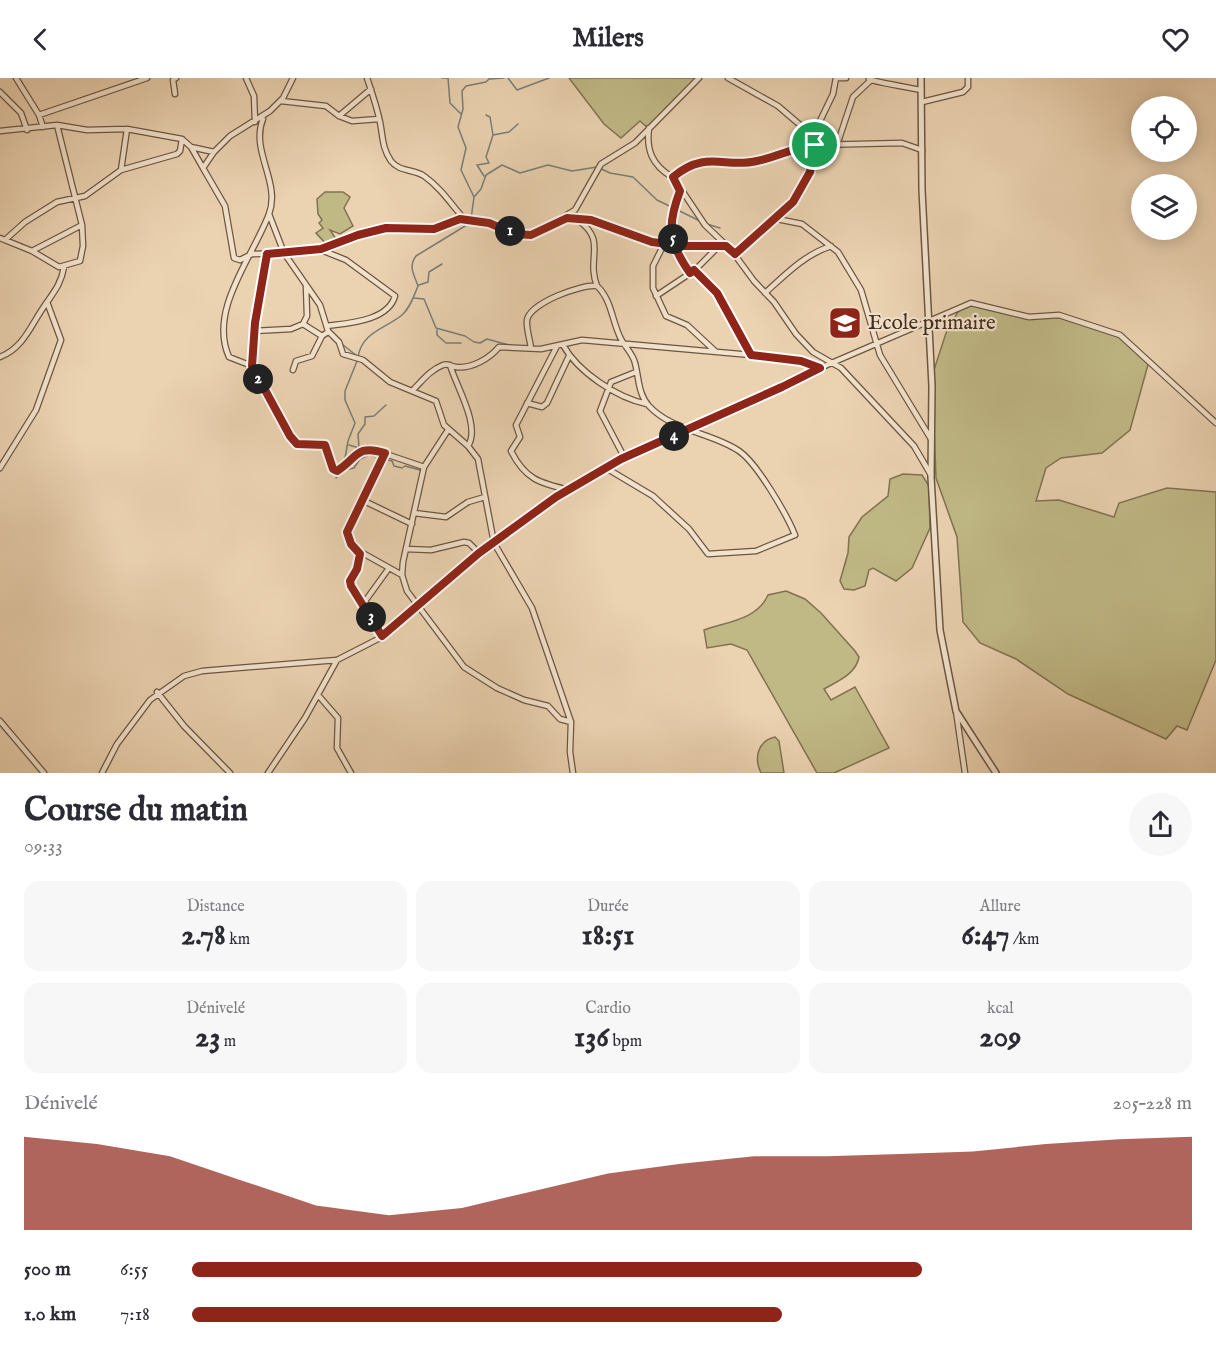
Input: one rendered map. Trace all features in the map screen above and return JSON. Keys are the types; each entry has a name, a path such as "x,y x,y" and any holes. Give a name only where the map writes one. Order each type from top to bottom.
{"street":[{"path":"16,78 39,115 43,127"},
{"path":"39,115 147,78"},
{"path":"174,94 173,80 176,78"},
{"path":"246,78 254,96 255,122"},
{"path":"204,168 214,152 230,136 263,117 281,101 293,78"},
{"path":"367,78 379,119 381,141 391,162 401,169 422,175 448,197 465,220"},
{"path":"0,132 57,125 87,130 128,129 182,139 191,147 225,206 234,258 242,260 248,256 321,249 358,235 386,228 434,229 465,220 497,225 515,234 531,235 567,218 580,206 601,164 635,143 699,78"},
{"path":"728,78 778,106 813,136"},
{"path":"808,146 833,94 836,78 846,78"},
{"path":"921,78 932,477 940,630 956,711 965,773"},
{"path":"922,102 963,92 968,87 968,78"},
{"path":"837,145 853,97 870,79 921,90"},
{"path":"339,116 371,89"},
{"path":"0,94 21,113 27,130"},
{"path":"281,101 326,106 339,116 359,122 379,119"},
{"path":"263,117 258,139 269,177 269,214 284,253 320,305 327,329 339,342 345,356 363,360 390,382 436,401 441,422 468,446 478,459 494,543 532,608 571,722 570,752 573,773"},
{"path":"57,125 68,172 78,199 82,225 80,261 64,267 53,265 32,251 3,239 57,201 78,199 101,186 121,170 177,154 180,151 182,139"},
{"path":"649,128 650,155 662,170 673,177 680,191 705,225 735,254 813,352 841,368 914,446 932,477"},
{"path":"121,170 128,129"},
{"path":"673,177 700,162 720,160 755,162 815,145 854,146 873,142 902,143 922,150"},
{"path":"735,254 777,219 793,202 810,172 815,145"},
{"path":"191,147 214,152"},
{"path":"680,191 672,211 670,232 653,266 656,296 666,316 687,325 715,351"},
{"path":"252,366 229,357 222,334 236,282 269,214"},
{"path":"567,218 591,220 662,244 726,246"},
{"path":"777,219 802,224 838,252 861,290 883,361 931,439"},
{"path":"577,220 590,229 594,236 594,277 597,286 603,292 624,345 634,358 636,372 647,404 655,412 689,430 741,452 763,478 795,535 756,551 708,554 689,529 653,496 606,468"},
{"path":"32,251 82,225"},
{"path":"670,232 692,271 717,293 751,355"},
{"path":"656,296 692,271 719,246"},
{"path":"765,293 789,269 817,250 831,246"},
{"path":"293,370 296,361 312,356 327,329 377,314 390,305 395,296 346,260 321,249"},
{"path":"267,254 254,331 252,366 294,441 307,446 325,445 335,471 339,471 362,450 368,448 424,467"},
{"path":"0,357 21,342 62,283 64,267"},
{"path":"254,331 291,328 303,324 307,316 306,286"},
{"path":"531,348 527,322 532,312 577,287 597,286"},
{"path":"0,468 36,410 61,340 47,302"},
{"path":"102,773 123,735 157,693 184,676 202,671 337,660 363,649 382,636 479,553 525,518 606,468 831,363 929,320 943,317 971,303 989,305 1029,317 1059,315 1082,324 1110,330 1120,335 1150,360 1216,423"},
{"path":"303,324 322,336"},
{"path":"413,390 430,372 443,365 459,368 476,363 493,355 499,347 531,348 582,340 751,355 801,361 820,368"},
{"path":"560,345 569,356 609,387 635,402 647,404"},
{"path":"560,345 526,403 516,425 520,437 512,449 512,454 521,470 535,480 569,490"},
{"path":"526,403 542,407 547,403 569,356"},
{"path":"450,365 471,424 472,438 468,446"},
{"path":"622,453 600,414 599,407 612,382 636,372"},
{"path":"448,430 424,467 402,575 408,591 464,667 476,676 524,700 548,706 560,719 571,722"},
{"path":"382,636 350,581 359,562 360,554 347,532 385,453"},
{"path":"414,513 446,517 468,502 485,497"},
{"path":"362,500 412,524"},
{"path":"406,549 432,550 464,542 469,543 479,553"},
{"path":"357,550 402,575"},
{"path":"363,604 389,568"},
{"path":"268,773 318,695 337,660"},
{"path":"157,693 184,726 230,773"},
{"path":"318,695 338,718 337,748 351,773"},
{"path":"956,711 996,773"},
{"path":"0,721 44,773"}],"shaded area":[{"path":"569,78 695,78 696,80 681,99 649,129 640,121 621,138 604,124"},
{"path":"325,192 343,192 350,197 344,208 353,226 340,234 330,230 338,242 328,246 316,233 323,228 319,223 322,220 318,214 317,199"},
{"path":"972,304 1029,319 1060,316 1120,335 1149,361 1130,430 1102,453 1061,458 1046,468 1036,501 1059,500 1114,517 1119,503 1167,488 1216,492 1216,660 1187,730 1177,726 1166,739 1068,694 1016,659 980,643 963,622 957,537 936,478 932,376 947,330 959,310"},
{"path":"903,474 922,475 929,486 930,528 912,568 896,581 873,568 869,570 865,586 854,590 844,589 840,581 848,553 849,537 862,517 888,496 890,479"},
{"path":"786,591 805,599 821,613 859,657 850,672 824,689 831,700 855,687 889,748 834,773 817,773 747,650 731,644 707,648 704,630 749,615 763,603 768,595"},
{"path":"775,737 779,741 784,773 761,773 758,762 759,751 764,742"}],"waterway":[{"path":"442,78 448,78 450,103 461,114"},
{"path":"471,219 474,197 461,170 466,148 458,127 463,109 462,91 466,86 486,82 490,78"},
{"path":"490,79 504,78"},
{"path":"508,78 517,90 549,78"},
{"path":"486,115 490,117 493,135"},
{"path":"484,176 477,165 489,163 486,157 493,135 509,132 518,124"},
{"path":"474,197 481,189 486,175 502,165 520,173 548,165 572,171 597,167 610,173 633,177 657,200 700,221"},
{"path":"358,357 360,349 369,336 402,315 410,305 418,286 412,267 416,256 470,223"},
{"path":"707,224 720,228"},
{"path":"419,285 428,282 429,272 442,264"},
{"path":"414,298 424,299 436,328 465,336 474,342 480,343 487,339 509,345"},
{"path":"437,330 437,335 446,343 461,343"},
{"path":"342,344 357,356"},
{"path":"344,464 348,441 355,423 345,400 345,391 357,361"},
{"path":"349,445 359,448 358,434 365,424 365,417 374,416 386,405"},
{"path":"345,470 354,468 360,459 369,455 392,461 394,466 420,470"},
{"path":"336,478 343,469"}],"place":[{"name":"Ecole primaire","path":"845,323"}],"route":[{"path":"815,145 776,154 755,162 709,160 682,170 673,177 680,191 672,211 670,232 676,245 682,262 690,273 694,270 708,281 717,293 751,355 801,361 820,368 689,430 621,459 556,497 479,553 382,636 351,586 351,577 357,569 360,554 351,544 347,532 385,453 368,448 362,450 339,471 335,471 325,445 297,444 290,436 252,366 255,323 267,254 321,249 358,235 386,228 434,229 460,219 489,223 515,234 531,235 567,218 591,220 652,242 669,245 676,245 682,246 726,246 735,254 777,219 793,202 810,172 814,161 815,145"}]}
